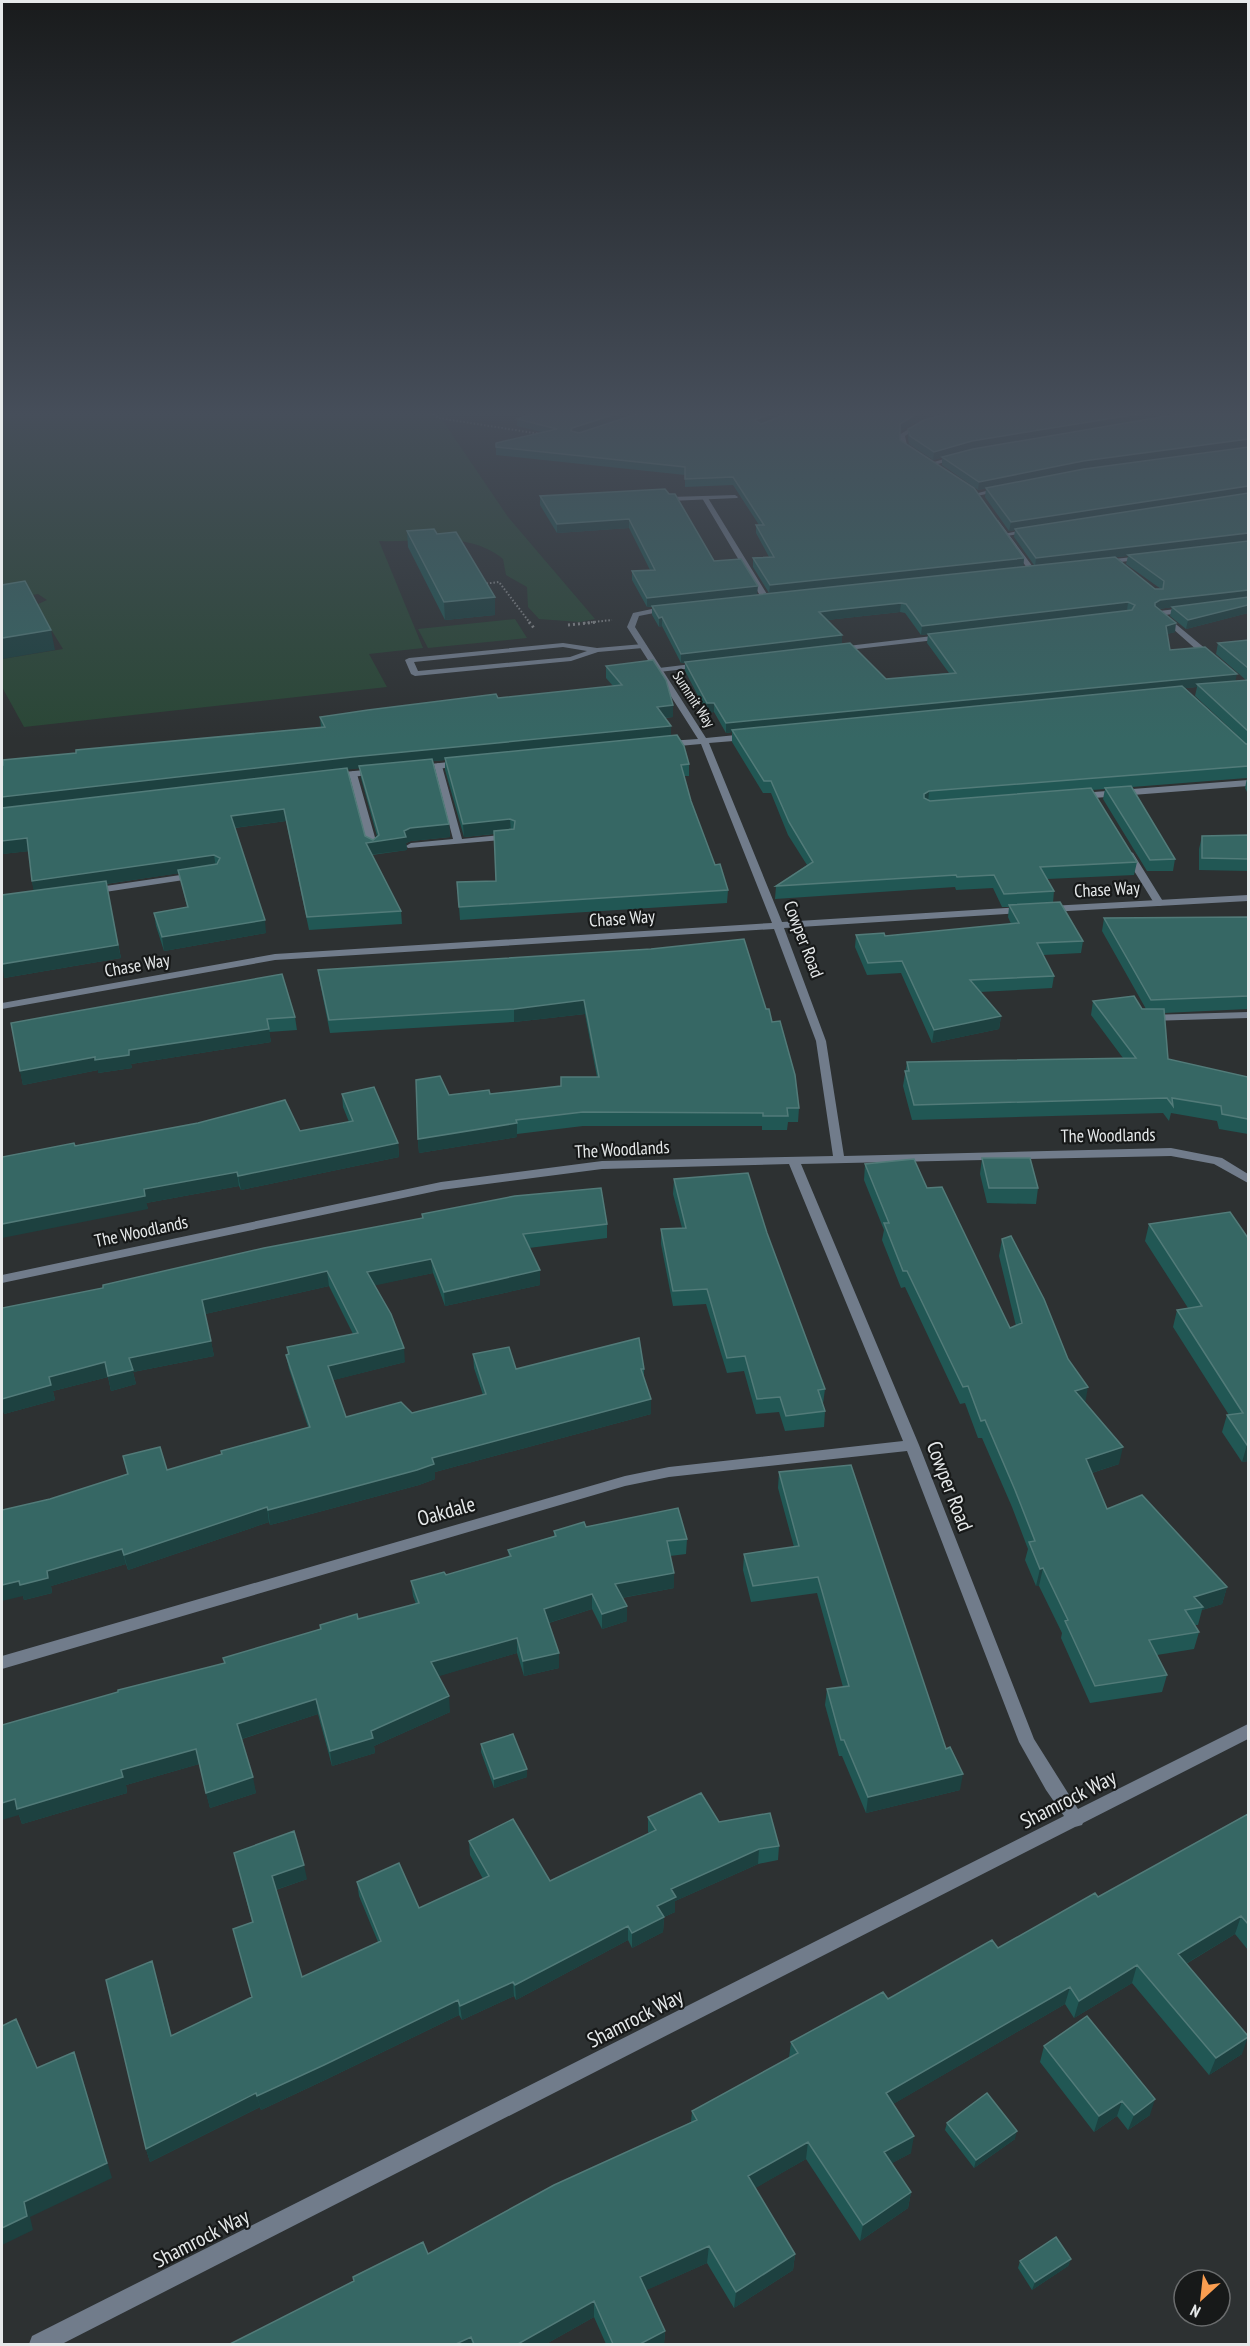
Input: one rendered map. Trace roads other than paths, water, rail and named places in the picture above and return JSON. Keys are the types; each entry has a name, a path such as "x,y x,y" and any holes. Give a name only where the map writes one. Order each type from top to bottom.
{"street":[{"path":"719,520 766,599"},
{"path":"995,520 1032,571"},
{"path":"1006,534 1040,528"},
{"path":"1091,564 1148,557"},
{"path":"1115,561 1124,568"},
{"path":"1021,572 1044,570"},
{"path":"754,600 777,598"},
{"name":"Summit Way","path":"675,607 636,615 631,627 704,741"},
{"path":"1190,609 1159,613 1220,665"},
{"path":"834,650 951,636"},
{"path":"597,650 571,659 415,674 409,660 563,645 597,650 643,646"},
{"path":"659,670 706,665"},
{"path":"658,745 751,736"},
{"name":"Cowper Road","path":"704,741 778,925 821,1041 839,1159"},
{"path":"406,769 473,763"},
{"path":"438,766 458,842"},
{"path":"318,778 385,771"},
{"path":"353,774 373,848"},
{"path":"1070,797 1248,783"},
{"path":"1093,795 1099,805"},
{"path":"411,846 511,837"},
{"path":"1123,844 1159,903"},
{"path":"80,892 204,875"},
{"name":"Chase Way","path":"2,1006 275,957 1248,898"},
{"path":"1138,1009 1144,1019 1248,1015"},
{"name":"The Woodlands","path":"2,1279 441,1186 602,1165 1172,1152 1218,1161 1248,1179"},
{"name":"Cowper Road","path":"794,1162 912,1445 1027,1742 1076,1820"},
{"name":"Oakdale","path":"2,1663 625,1481 669,1472 912,1445"},
{"name":"Shamrock Way","path":"40,2344 1248,1731"}]}
